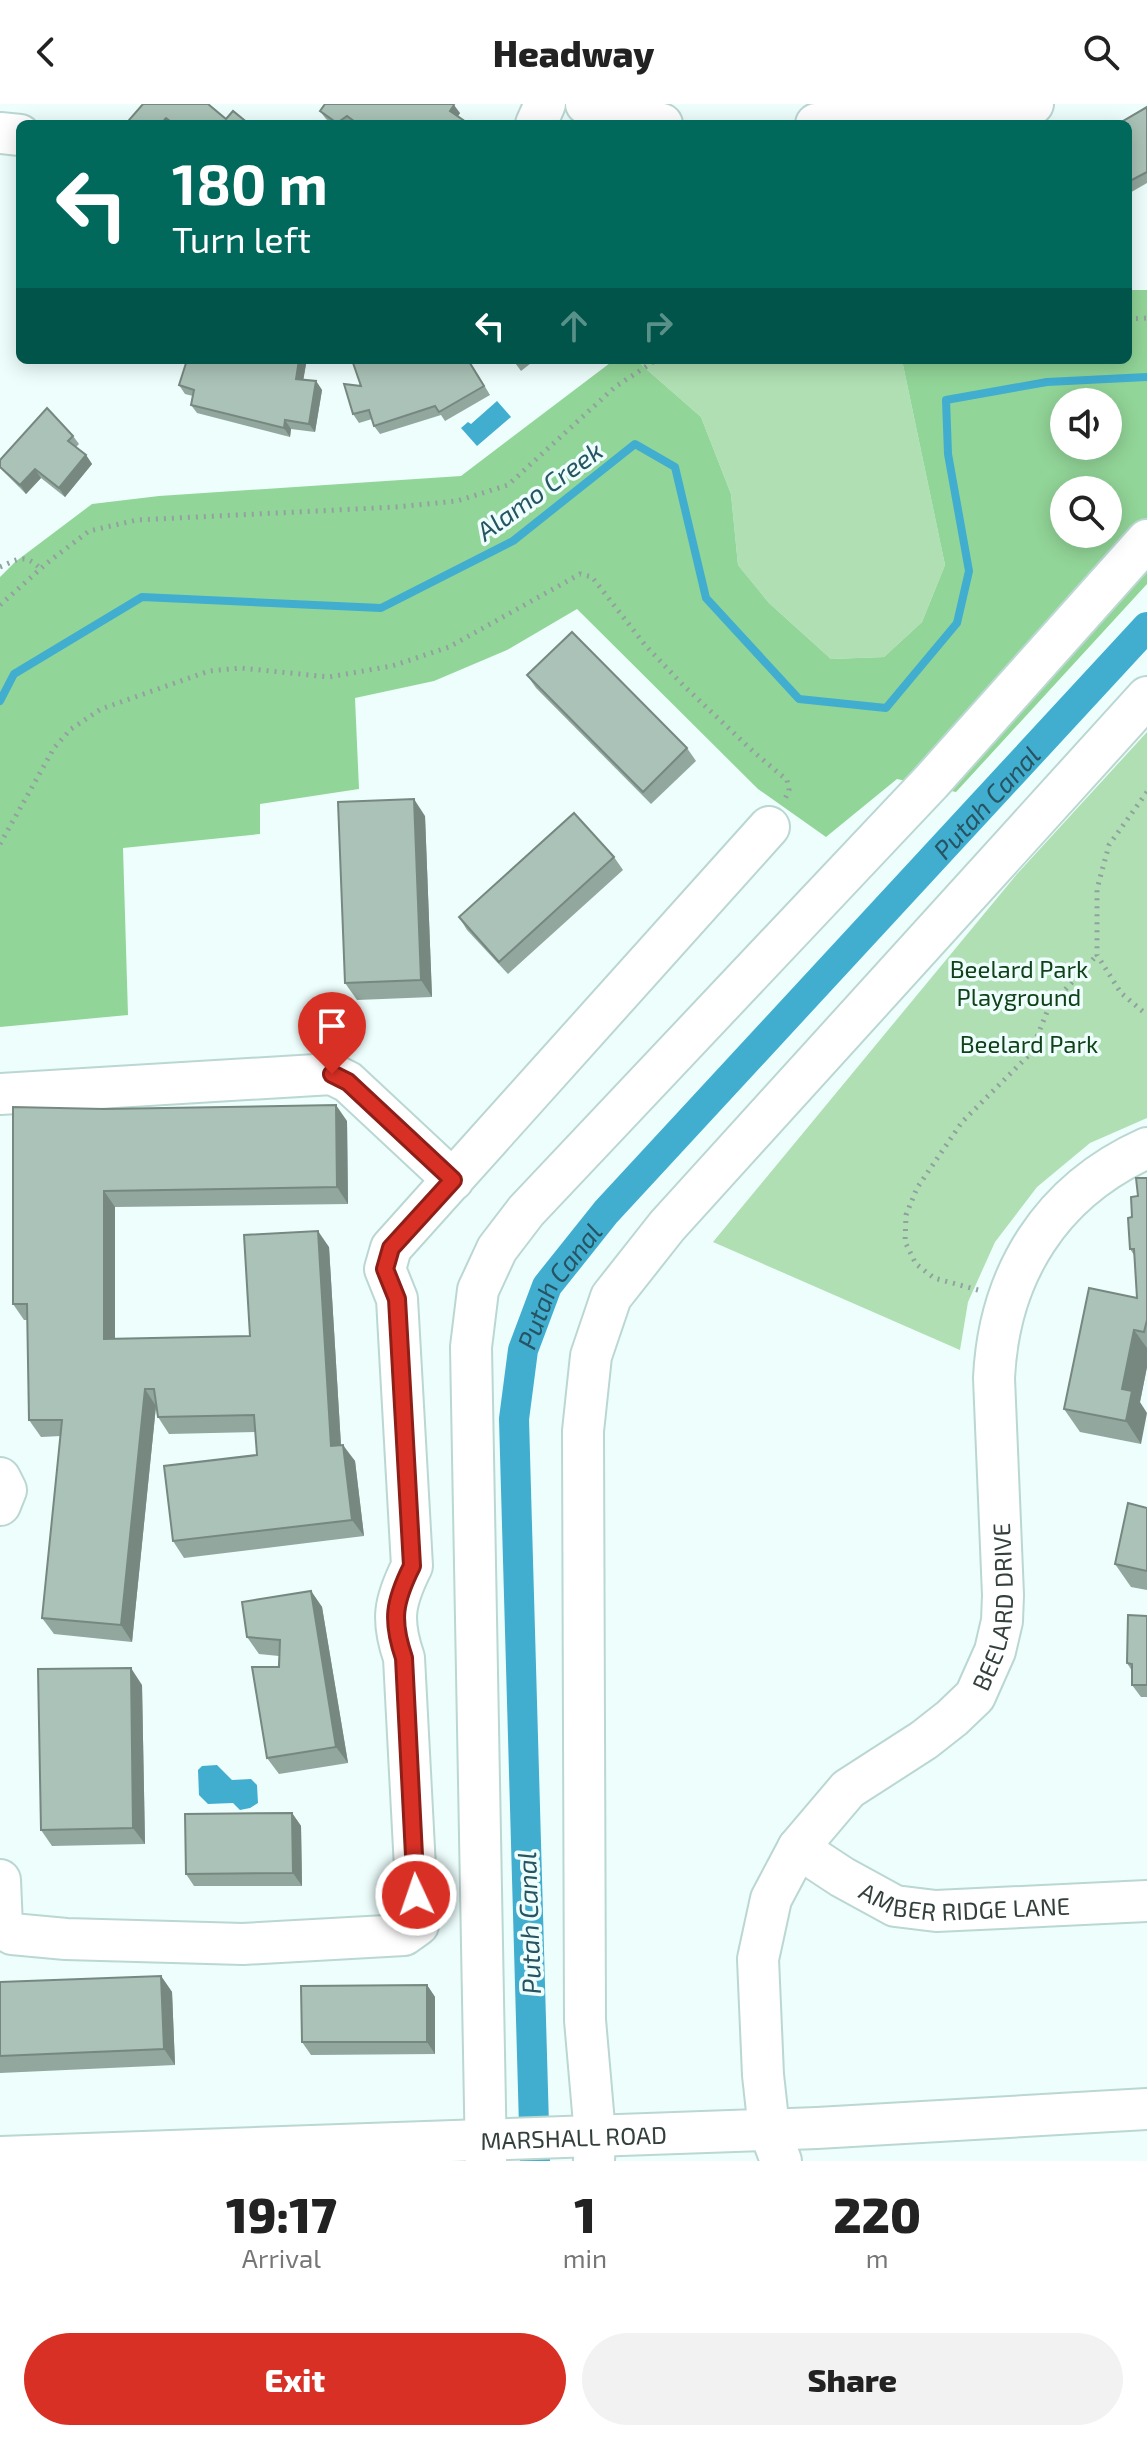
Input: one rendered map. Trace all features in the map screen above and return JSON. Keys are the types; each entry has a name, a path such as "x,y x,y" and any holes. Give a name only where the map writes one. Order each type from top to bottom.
{"street":[{"path":"586,104 602,111 644,120"},
{"path":"900,120 984,116 1033,104"},
{"path":"487,2150 471,1403 471,1347 478,1290 497,1249 526,1211 931,782 1147,540"},
{"path":"590,2144 585,2020 583,1431 591,1356 611,1297 667,1226 1147,697"},
{"path":"0,1880 2,1927 12,1934 66,1939 243,1944 404,1935 418,1925 404,1658 394,1621 398,1594 412,1566 397,1299 385,1269 391,1248 769,827"},
{"path":"0,1094 332,1074 348,1082 453,1180"},
{"name":"BEELARD DRIVE","path":"769,2150 758,1959 771,1899 798,1848 848,1789 952,1718 975,1696 987,1674 1002,1621 994,1378 995,1351 1007,1297 1030,1250 1059,1211 1098,1175 1147,1148"},
{"path":"0,1478 6,1490 0,1505"},
{"name":"AMBER RIDGE LANE","path":"798,1848 895,1906 936,1911 1147,1901"},
{"name":"MARSHALL ROAD","path":"0,2157 487,2150 590,2144 769,2150 1147,2109"}],"path":[{"path":"0,605 89,531 137,520 457,501 508,485 615,387 650,364"},
{"path":"0,567 24,558 41,569"},
{"path":"0,844 54,748 71,729 101,709 209,671 241,668 329,677 392,666 449,647 580,574 592,577 645,645 683,685 787,780 789,790 769,827"},
{"path":"1147,792 1109,845 1097,889 1097,955 1121,993 1147,1015"},
{"path":"1007,1297 934,1278 916,1264 905,1242 906,1215 917,1188 962,1122 1030,1054 1049,1007 1097,955"}],"green space":[{"path":"1132,290 1147,290 1147,584 956,792 897,779 826,837 758,789 577,609 507,650 434,681 355,698 359,789 260,804 260,834 123,848 128,1015 0,1027 0,577 15,562 92,504 159,496 461,476 609,364 641,364 701,417 731,494 738,565 769,603 831,659 884,657 922,622 945,565 903,364 1132,364"},
{"path":"641,364 903,364 945,565 922,622 884,657 831,659 769,603 738,565 731,494 701,417"},
{"name":"Beelard Park","path":"1147,732 1147,1118 1090,1143 1037,1187 995,1242 968,1302 960,1350 713,1242 1017,874"}],"water":[{"path":"497,401 511,417 477,446 461,428 468,422 471,424"},
{"path":"217,1765 232,1780 251,1779 257,1785 258,1803 240,1810 233,1803 208,1804 199,1795 198,1770 202,1766"}],"building":[{"path":"143,104 208,104 226,119 233,111 244,120 166,118 129,120"},
{"path":"325,104 453,104 450,111 463,120 352,120 347,116 333,120 320,111"},
{"path":"1147,107 1147,172 1132,180 1132,120 1125,120"},
{"path":"186,364 298,364 296,379 316,381 309,424 285,420 284,428 191,405 194,390 179,385"},
{"path":"353,364 470,364 484,386 439,412 435,406 374,426 369,410 353,414 344,384 361,386"},
{"path":"47,408 73,436 68,441 86,455 59,488 35,469 20,485 0,467 0,460"},
{"path":"572,632 687,748 643,792 527,675"},
{"path":"414,799 421,980 345,983 338,802"},
{"path":"574,813 614,857 499,962 459,917"},
{"path":"336,1105 337,1187 104,1191 104,1339 250,1336 244,1235 318,1231 331,1446 343,1445 352,1520 173,1541 164,1466 257,1455 254,1415 158,1417 154,1389 145,1389 121,1625 42,1618 62,1420 29,1420 27,1304 13,1304 13,1107 104,1109"},
{"path":"1136,1178 1147,1178 1147,1320 1144,1332 1134,1330 1122,1389 1132,1391 1126,1421 1064,1409 1089,1288 1137,1298 1134,1249 1130,1249 1128,1218 1132,1217 1131,1197 1138,1196"},
{"path":"1128,1503 1147,1508 1147,1571 1115,1564"},
{"path":"311,1591 336,1747 267,1758 252,1667 279,1667 280,1640 247,1637 242,1602"},
{"path":"1128,1615 1147,1616 1147,1685 1132,1685 1132,1664 1127,1663"},
{"path":"131,1668 133,1828 41,1830 38,1669"},
{"path":"292,1813 293,1873 186,1874 185,1814"},
{"path":"161,1976 164,2049 0,2056 0,1982"},
{"path":"427,1985 427,2042 302,2042 301,1986"}],"waterway":[{"name":"Alamo Creek","path":"0,701 14,674 142,597 381,608 513,541 635,444 675,467 706,598 799,699 886,708 957,623 969,571 948,454 946,400 1047,382 1147,377"},
{"name":"Putah Canal","path":"535,2161 514,1419 523,1350 547,1286 606,1212 1147,627"}],"route":[{"path":"332,1074 348,1082 453,1180 391,1248 385,1269 397,1299 412,1566 398,1594 394,1621 404,1658 416,1895"}],"park label":[{"name":"Beelard Park Playground","path":"1019,982"}]}
